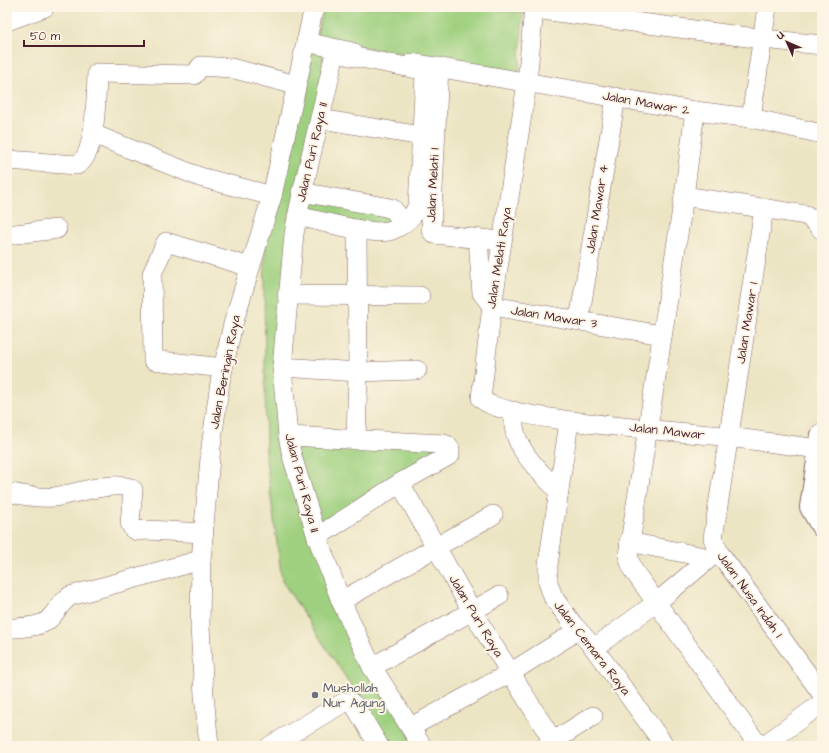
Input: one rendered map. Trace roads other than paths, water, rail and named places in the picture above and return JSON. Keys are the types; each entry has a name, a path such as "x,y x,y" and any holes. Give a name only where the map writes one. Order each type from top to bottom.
{"street":[{"path":"7,22 45,7"},
{"name":"Jalan Beringin Raya","path":"210,746 204,695 200,627 201,560 211,447 233,324 272,196 314,7"},
{"path":"751,118 767,7"},
{"path":"534,8 763,39 813,44 822,39"},
{"name":"Jalan Melati Raya","path":"514,411 487,404 481,398 492,306 527,83 534,8"},
{"name":"Jalan Mawar 2","path":"306,42 431,69 616,97 696,111 684,196 646,428 628,556 632,570 759,746"},
{"name":"Jalan Puri Raya II","path":"422,746 372,667 341,601 317,537 288,436 282,367 297,216 301,192 321,119 332,61 340,54 431,69"},
{"path":"7,160 77,165 80,163 89,148 93,134 97,73 194,75 201,66 223,67 296,85"},
{"path":"297,216 357,229 392,230 411,218 418,205 425,75 431,69"},
{"name":"Jalan Melati I","path":"431,69 431,230 434,234 502,242"},
{"name":"Jalan Mawar 4","path":"579,320 616,97"},
{"path":"696,111 751,118 822,134"},
{"path":"321,119 421,136"},
{"path":"93,134 200,177 272,196"},
{"path":"301,192 393,209 403,222"},
{"path":"684,196 806,215 816,222 822,230"},
{"name":"Jalan Mawar 1","path":"729,437 764,208"},
{"path":"7,235 56,229"},
{"path":"356,440 358,372 357,229"},
{"path":"478,239 482,293 492,306"},
{"path":"224,368 153,360 152,274 166,242 250,267"},
{"path":"288,295 357,297 420,296"},
{"name":"Jalan Mawar 3","path":"492,306 662,335"},
{"path":"282,367 358,372 417,370"},
{"path":"514,411 512,423 515,437 524,454 559,492"},
{"name":"Jalan Mawar","path":"514,411 569,422 646,428 729,437 821,442"},
{"name":"Jalan Cemara Raya","path":"569,422 548,565 548,582 553,597 572,623 594,648 665,746"},
{"path":"288,436 443,444 448,445 450,449 450,455 400,483 317,537"},
{"name":"Jalan Nusa Indah 1","path":"729,437 713,538 714,554 822,694"},
{"path":"821,442 811,508 822,526"},
{"name":"Jalan Puri Raya","path":"400,483 472,611 510,672 552,745"},
{"path":"7,492 53,497 106,486 128,486 133,490 130,523 133,529 137,531 147,530 204,533"},
{"path":"341,601 437,549 493,516"},
{"path":"629,542 714,554"},
{"path":"594,648 656,603 714,554"},
{"path":"7,628 42,624 48,620 63,601 70,596 201,560"},
{"path":"372,667 499,596"},
{"path":"410,727 510,672 569,636"},
{"path":"270,746 343,703 350,702 355,706 379,746"},
{"path":"762,746 822,703"},
{"path":"552,745 593,716"}],"place":[{"name":"Mushollah Nur Agung","path":"315,695"}]}
